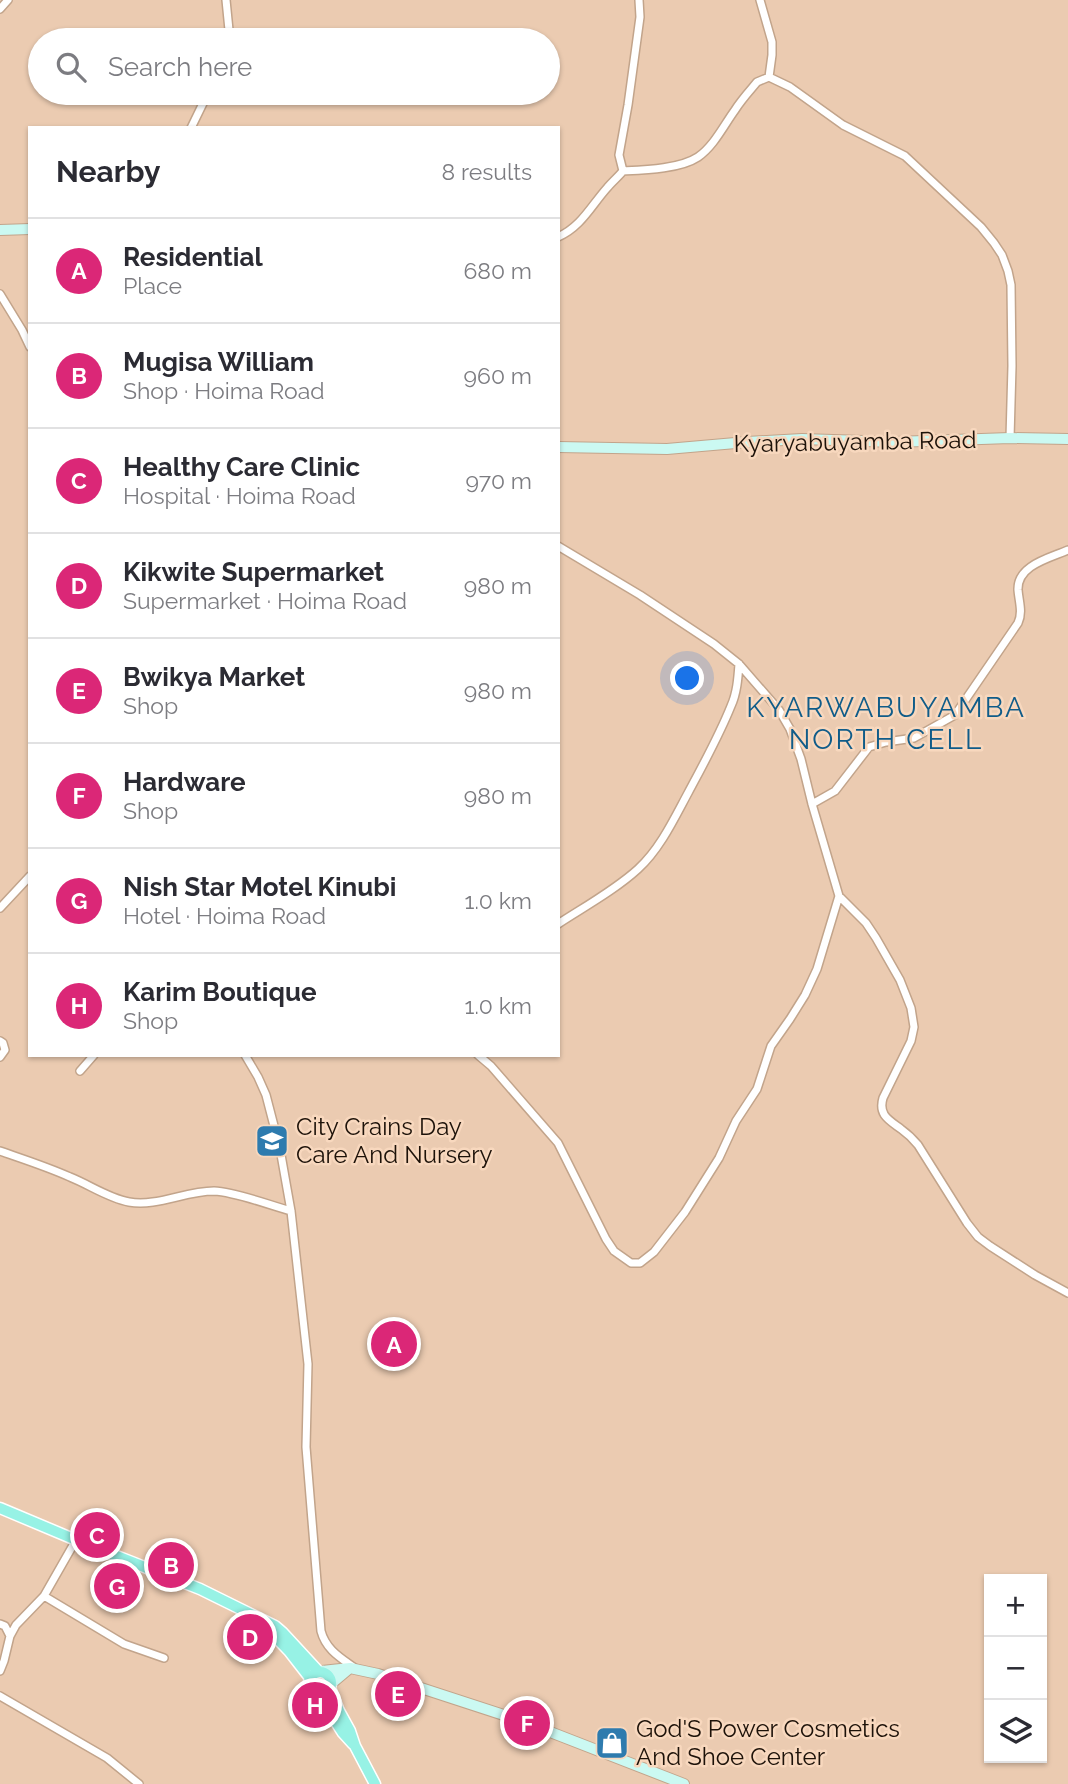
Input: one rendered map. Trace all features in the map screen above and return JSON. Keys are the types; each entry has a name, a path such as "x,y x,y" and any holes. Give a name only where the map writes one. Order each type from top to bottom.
{"main road":[{"path":"0,1508 200,1589 257,1618 289,1651 317,1673 330,1677 339,1711 375,1784"},
{"path":"317,1673 310,1688 318,1694 343,1733 355,1746"},
{"path":"318,1694 331,1686"}],"street":[{"path":"0,9 8,0"},
{"path":"226,0 229,28"},
{"path":"623,171 619,155 640,17 639,0"},
{"path":"760,0 772,42 768,77"},
{"path":"560,236 579,223 623,171 674,166 698,158 757,82 768,77 790,87 843,125 905,156 994,243 1002,255 1011,285 1010,438"},
{"path":"192,126 202,105"},
{"path":"0,230 28,229"},
{"path":"0,294 28,343"},
{"name":"Kyaryabuyamba Road","path":"560,447 667,449 802,439 895,442 1068,439"},
{"path":"560,547 714,644 739,664 779,710 801,758 839,896 866,923 876,938 900,980 911,1008 914,1027 911,1041 883,1098 882,1113 918,1145 978,1237 1035,1275 1068,1293"},
{"path":"812,804 835,792 869,747 914,738 955,715 1018,623 1018,583 1022,575 1036,564 1068,550"},
{"path":"560,924 629,877 668,830 732,705 739,664"},
{"path":"0,908 28,878"},
{"path":"480,1057 558,1143 614,1251 631,1264 640,1263 654,1252 692,1201 719,1158 736,1121 757,1089 771,1046 805,995 817,969 839,896"},
{"path":"0,1041 5,1050 0,1057"},
{"path":"80,1071 92,1057"},
{"path":"246,1057 266,1095 280,1149 291,1211 308,1364 306,1447 320,1623 325,1642 355,1670"},
{"path":"0,1151 69,1176 117,1199 131,1202 142,1203 192,1192 215,1191 291,1211"},
{"path":"0,1671 16,1625 44,1596 76,1540"},
{"path":"44,1596 124,1644 164,1658"},
{"path":"0,1624 5,1626 10,1636"},
{"path":"331,1686 355,1670"},
{"path":"317,1673 355,1670 378,1674 522,1721 684,1784"},
{"path":"0,1696 107,1758 139,1784"}],"place":[{"name":"City Crains Day Care And Nursery","path":"272,1141"},
{"name":"Residential","path":"394,1344"},
{"name":"Healthy Care Clinic","path":"97,1535"},
{"name":"Mugisa William","path":"171,1565"},
{"name":"Nish Star Motel Kinubi","path":"117,1586"},
{"name":"Kikwite Supermarket","path":"250,1637"},
{"name":"Bwikya Market","path":"398,1694"},
{"name":"Karim Boutique","path":"315,1705"},
{"name":"Hardware","path":"527,1723"},
{"name":"God'S Power Cosmetics And Shoe Center","path":"612,1743"}],"district":[{"name":"KYARWABUYAMBA NORTH CELL","path":"886,723"}]}
